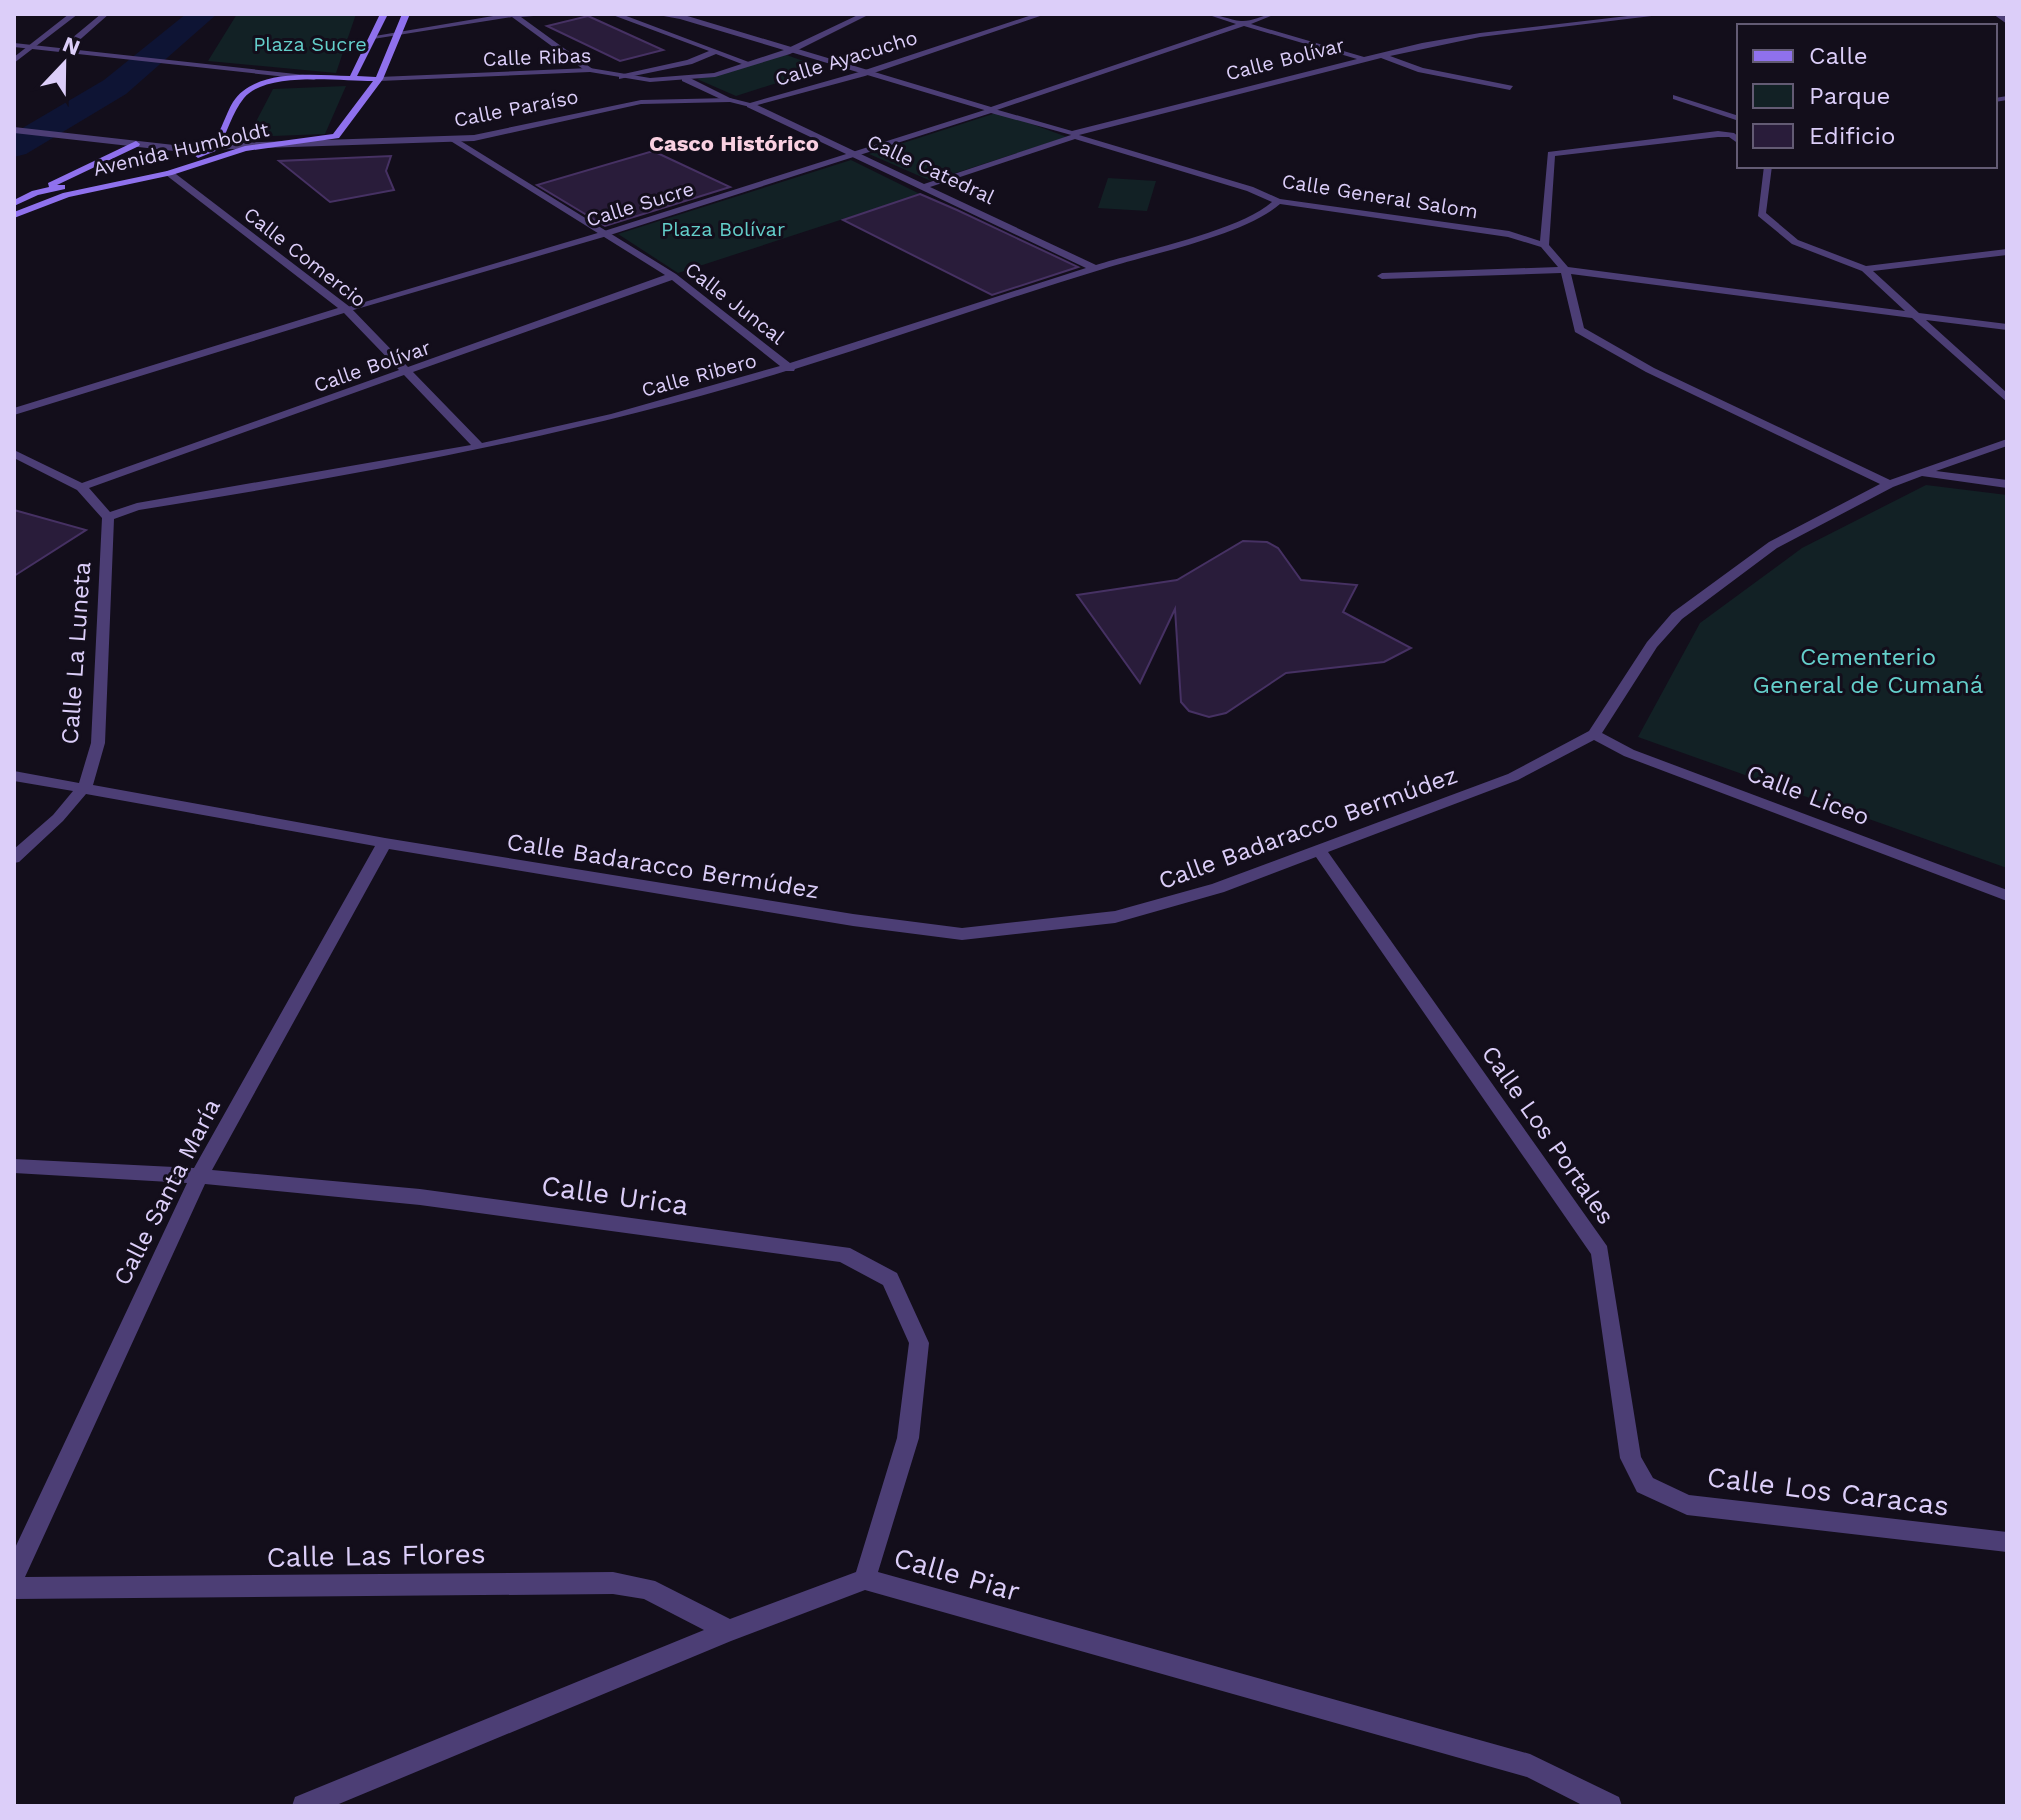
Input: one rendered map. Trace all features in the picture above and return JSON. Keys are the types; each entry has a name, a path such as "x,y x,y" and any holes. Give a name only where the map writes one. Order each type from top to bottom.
{"main road":[{"path":"352,79 384,14"},
{"name":"Avenida Humboldt","path":"14,215 66,195 169,173 245,149 336,136 379,79 406,14"},
{"name":"Avenida Humboldt","path":"14,203 35,193 178,163 215,148 244,93 256,86 314,78 379,79"},
{"path":"35,193 136,144"}],"street":[{"path":"14,61 74,14"},
{"path":"63,50 105,14"},
{"path":"373,37 517,15 554,14"},
{"path":"616,14 750,64"},
{"name":"Calle General Salom","path":"616,14 681,17 787,52 1075,134 1250,189 1278,201 1509,234 1544,245"},
{"name":"Calle Ribas","path":"379,79 590,70 622,77 685,79 715,75 787,52 866,14"},
{"name":"Calle Ayacucho","path":"750,105 862,74 1042,14"},
{"path":"1210,14 1363,59"},
{"name":"Calle Sucre","path":"14,412 858,154 1272,14"},
{"name":"Calle Bolívar","path":"927,185 1075,134 1380,55 1480,35 1664,14"},
{"path":"1997,14 2007,22"},
{"path":"517,15 590,70"},
{"path":"14,45 314,78"},
{"path":"622,77 667,68 717,51"},
{"path":"1380,55 1421,70 1510,88"},
{"path":"685,79 730,100"},
{"path":"1676,97 1735,119 1725,134"},
{"name":"Calle Paraíso","path":"14,130 119,143 215,148 287,143 453,140 493,135 623,104 730,100 750,105"},
{"name":"Calle Catedral","path":"750,105 927,185 1095,268"},
{"path":"1737,140 1725,134 1551,154 1544,245 1565,270 1579,330 1650,370 1889,484"},
{"name":"Calle Juncal","path":"453,140 673,276 790,369"},
{"path":"1768,168 1761,214 1795,242 1865,269 1911,315 2007,399"},
{"name":"Calle Comercio","path":"169,173 346,309 479,447"},
{"name":"Calle Ribero","path":"108,517 137,507 479,447 614,417 790,369 1240,223 1270,211 1278,201"},
{"path":"1865,269 2007,252"},
{"path":"1382,276 1565,270 2007,327"},
{"name":"Calle Bolívar","path":"81,487 673,276"},
{"name":"Calle Badaracco Bermúdez","path":"14,776 85,786 385,843 853,920 962,934 1115,917 1218,888 1513,777 1594,734 1652,645 1677,616 1773,545 1889,484 2007,442"},
{"path":"14,453 81,487 108,517"},
{"path":"1917,472 2007,484"},
{"name":"Calle La Luneta","path":"14,858 58,818 85,786 98,743 108,517"},
{"name":"Calle Liceo","path":"1594,734 1629,753 2007,896"},
{"name":"Calle Santa María","path":"14,1575 199,1176 385,843"},
{"name":"Calle Los Portales","path":"1319,850 1600,1252 1631,1458 1645,1485"},
{"name":"Calle Urica","path":"14,1166 199,1176 420,1197 843,1254 890,1279 919,1343 908,1438 865,1579"},
{"name":"Calle Los Caracas","path":"1645,1485 1687,1505 2007,1542"},
{"name":"Calle Piar","path":"304,1806 729,1631 865,1579 1530,1766 1610,1806"},
{"name":"Calle Las Flores","path":"14,1588 613,1583 647,1589 729,1631"}],"green space":[{"name":"Plaza Sucre","path":"237,14 356,14 336,73 208,61"},
{"path":"781,53 823,68 736,96 697,79"},
{"path":"346,86 325,134 248,137 273,89"},
{"path":"999,112 1067,137 931,181 869,154"},
{"name":"Plaza Bolívar","path":"851,160 920,194 678,273 618,234"},
{"path":"1108,178 1156,181 1147,211 1098,208"},
{"name":"Cementerio General de Cumaná","path":"1926,485 2007,495 2007,868 1638,737 1700,623 1802,548"}],"building":[{"path":"588,16 663,50 620,61 547,26"},
{"path":"653,151 730,187 605,226 537,185"},
{"path":"391,156 386,171 394,190 330,202 279,161"},
{"path":"920,194 1078,267 992,295 843,220"},
{"path":"14,510 86,530 14,576"},
{"path":"1243,541 1267,542 1278,548 1301,580 1357,585 1343,612 1411,648 1384,662 1286,673 1226,713 1209,717 1189,711 1181,702 1175,609 1140,683 1077,595 1177,580"}],"waterway":[{"path":"14,147 115,87 203,14"}],"district":[{"name":"Casco Histórico","path":"734,143"}]}
